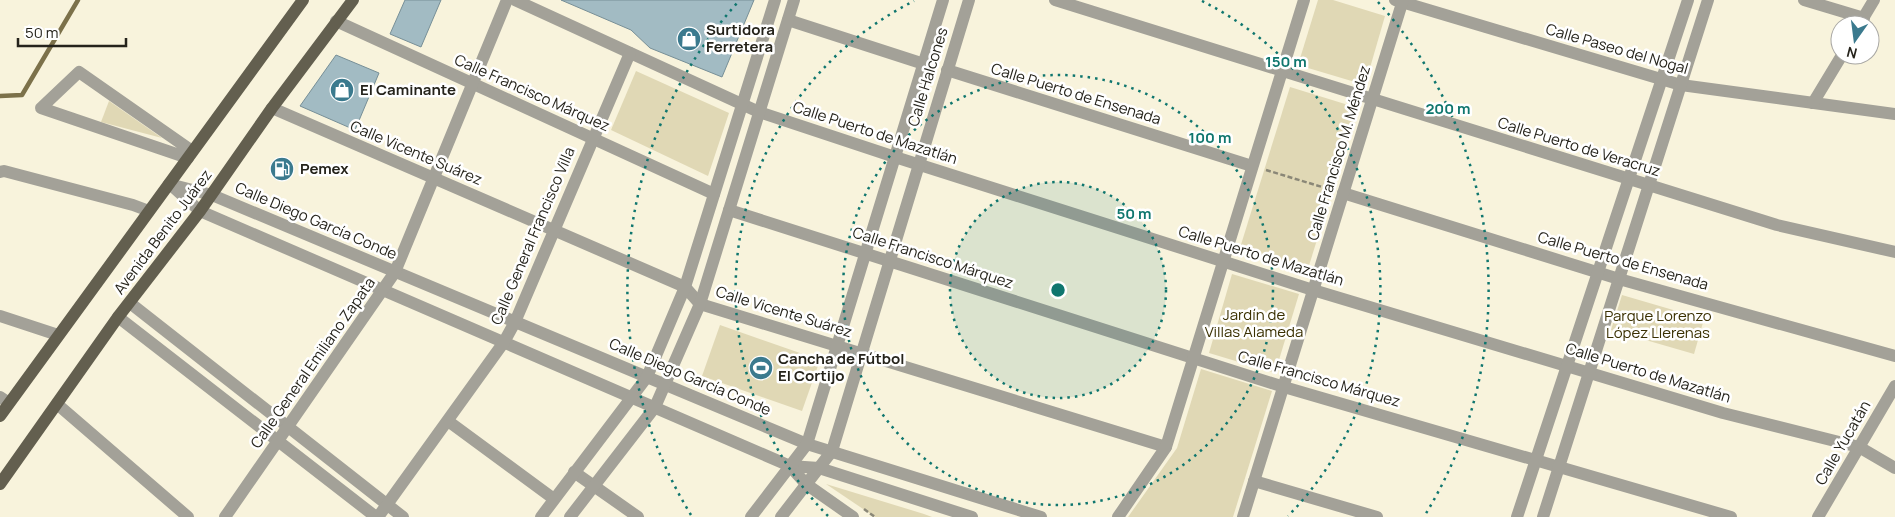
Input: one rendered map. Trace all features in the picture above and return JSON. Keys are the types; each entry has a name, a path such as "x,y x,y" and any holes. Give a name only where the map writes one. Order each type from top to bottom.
{"main road":[{"name":"Avenida Benito Juárez","path":"0,416 4,400 58,335 303,0"},
{"name":"Avenida Benito Juárez","path":"0,484 118,317 212,195 272,108 352,0"}],"street":[{"name":"Calle General Emiliano Zapata","path":"225,517 395,272 508,0"},
{"name":"Calle Puerto de Mazatlán","path":"515,0 760,112 895,157 1314,290 1723,413 1860,447 1895,468"},
{"path":"541,517 646,377 685,287 775,0"},
{"path":"570,517 655,408 700,304 794,0"},
{"name":"Calle Halcones","path":"808,444 943,0"},
{"name":"Calle Halcones","path":"832,452 969,0"},
{"name":"Calle Puerto de Veracruz","path":"1055,0 1777,225 1895,252"},
{"path":"1118,517 1166,448 1222,261 1283,72 1304,0"},
{"path":"1517,517 1688,0"},
{"path":"1543,517 1681,85 1706,0"},
{"path":"1804,0 1845,15"},
{"path":"1865,15 1874,0"},
{"name":"Calle Paseo del Nogal","path":"1400,1 1681,85 1895,114"},
{"name":"Calle Francisco M. Méndez","path":"1243,517 1372,100 1400,1"},
{"path":"788,20 924,64"},
{"name":"Calle Francisco Márquez","path":"336,21 714,194"},
{"path":"759,50 777,56"},
{"name":"Calle General Francisco Villa","path":"377,517 504,342 515,322 630,53"},
{"path":"1813,103 1836,65"},
{"name":"Calle Puerto de Ensenada","path":"947,70 1252,166"},
{"path":"79,72 190,154 41,108 79,72"},
{"name":"Calle Vicente Suárez","path":"272,108 685,287 700,304 1166,448"},
{"path":"0,172 4,171 133,205 149,211"},
{"path":"169,184 200,211 790,466 819,468 972,517"},
{"name":"Calle Diego García Conde","path":"169,184 212,195 808,444 1041,517"},
{"name":"Calle Puerto de Ensenada","path":"1343,193 1619,279 1895,356"},
{"name":"Calle Francisco Márquez","path":"729,210 1193,359 1731,517"},
{"path":"130,303 403,517"},
{"path":"0,316 58,335"},
{"path":"118,317 377,517"},
{"name":"Calle Yucatán","path":"1818,517 1895,386"},
{"path":"57,404 188,517"},
{"path":"448,421 554,499"},
{"path":"751,517 808,444"},
{"path":"781,517 832,452"},
{"path":"790,466 806,484 856,512"},
{"path":"574,472 638,517"},
{"path":"1254,481 1377,517"}],"path":[{"path":"1252,166 1343,193"},
{"path":"856,512 875,517"}],"green space":[{"path":"1318,0 1333,0 1385,16 1365,85 1298,65"},
{"path":"636,71 729,113 708,176 611,130"},
{"path":"1290,87 1358,108 1307,272 1239,251"},
{"path":"109,101 162,138 101,122"},
{"name":"Jardín de Villas Alameda","path":"1232,274 1299,294 1275,373 1209,353"},
{"name":"Parque Lorenzo López Llerenas","path":"1622,295 1704,319 1694,354 1611,330"},
{"name":"Cancha de Fútbol El Cortijo","path":"720,325 820,360 802,411 702,376"},
{"path":"1201,369 1272,391 1233,517 1128,517 1177,448"},
{"path":"826,484 924,514 932,517 875,517"}],"building":[{"path":"405,0 441,0 421,47 390,34"},
{"name":"Surtidora Ferretera","path":"561,0 754,0 722,77 650,48 631,30"},
{"name":"El Caminante","path":"336,55 379,73 355,130 300,106"}],"waterway":[{"path":"0,96 22,95 78,0"}],"place":[{"name":"Surtidora Ferretera","path":"689,39"},
{"name":"El Caminante","path":"342,90"},
{"name":"Pemex","path":"282,169"},
{"name":"Cancha de Fútbol El Cortijo","path":"761,368"}]}
